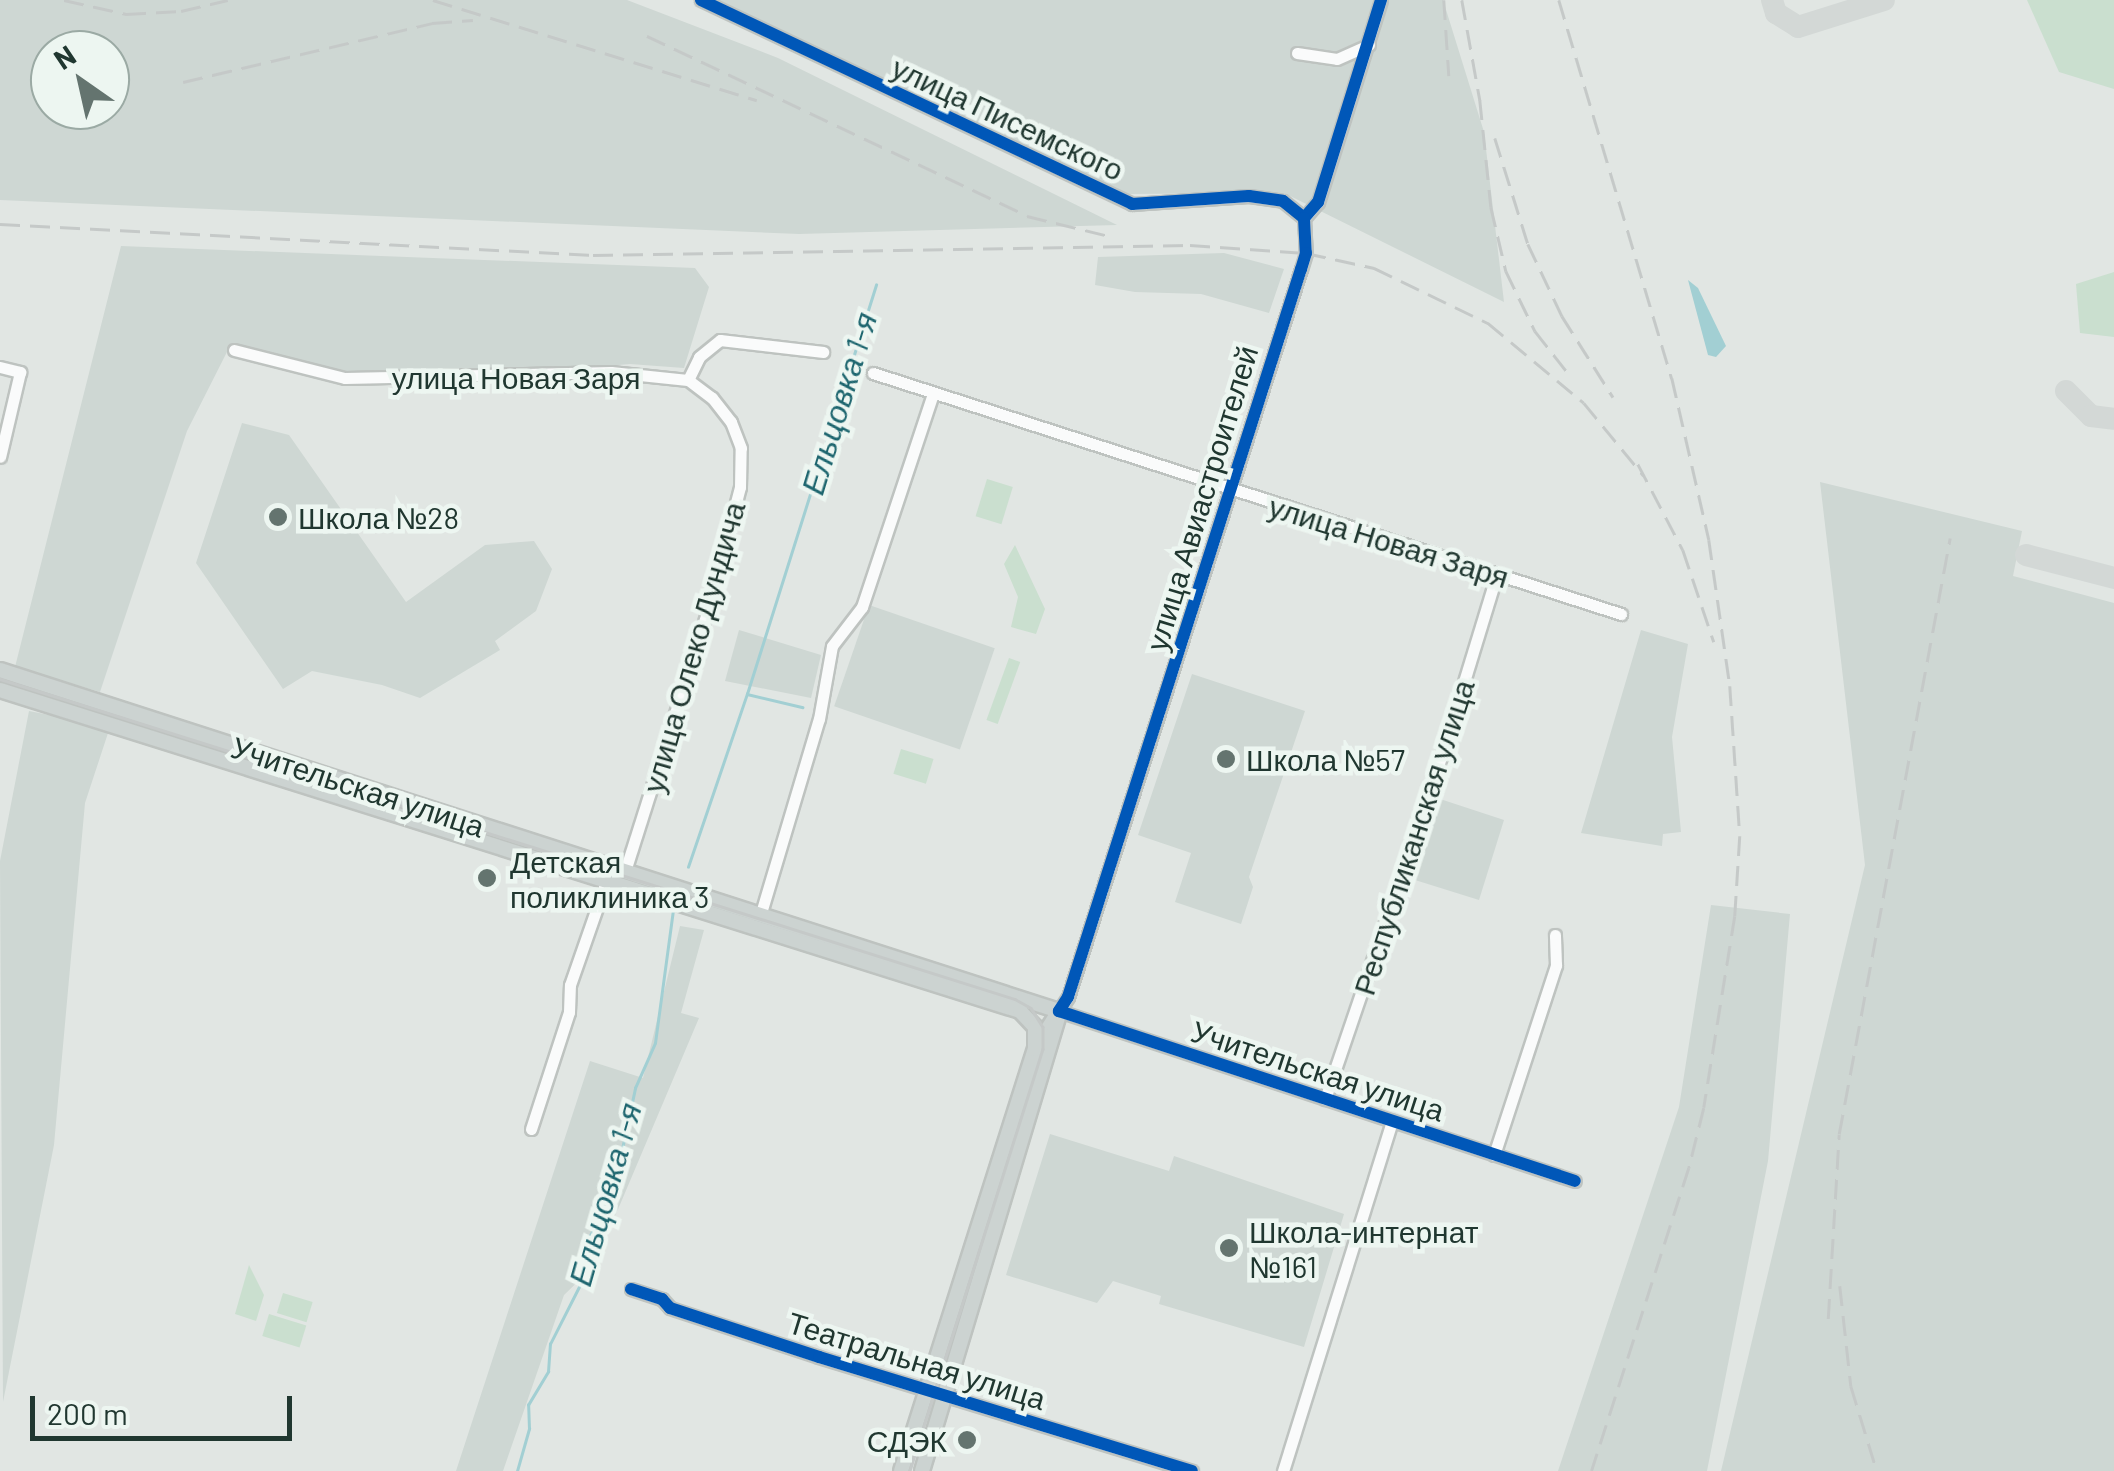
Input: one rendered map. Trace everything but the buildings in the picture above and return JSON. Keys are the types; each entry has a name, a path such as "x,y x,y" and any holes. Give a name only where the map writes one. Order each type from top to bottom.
{"main road":[{"name":"Учительская улица","path":"0,670 614,873 1028,1016 1059,1011"},
{"name":"Учительская улица","path":"0,690 760,914 1059,1011"},
{"name":"улица Авиастроителей","path":"901,1471 1035,1048 1059,1011"},
{"name":"улица Авиастроителей","path":"922,1471 1059,1011"},
{"path":"1028,1016 1036,1030 1035,1048"}],"street":[{"name":"улица Писемского","path":"701,0 1132,204 1249,196 1284,201 1304,218"},
{"name":"улица Авиастроителей","path":"1059,1011 1068,997 1306,253 1304,218 1318,202 1382,0"},
{"path":"1297,52 1315,59 1337,58 1369,45"},
{"path":"688,380 698,356 720,340 823,352"},
{"name":"улица Новая Заря","path":"234,350 345,378 611,372 688,380"},
{"path":"0,367 20,372 0,457"},
{"name":"улица Новая Заря","path":"872,373 1230,492 1622,614"},
{"name":"улица Олеко Дундича","path":"531,1129 569,1012 570,985 709,605 740,487 741,448 731,422 712,398 688,380"},
{"path":"760,914 819,720 832,646 862,607 932,393"},
{"name":"Республиканская улица","path":"1325,1099 1437,770 1497,574"},
{"path":"1494,1155 1556,966 1555,935"},
{"name":"Учительская улица","path":"1059,1011 1575,1181"},
{"path":"1282,1471 1392,1121"},
{"name":"Театральная улица","path":"630,1289 662,1299 670,1308 1192,1471"}],"shaded area":[{"path":"0,0 627,0 778,58 1117,225 799,234 0,200"},
{"path":"716,0 1443,0 1484,132 1504,302 1284,193 1128,194"},
{"path":"121,246 695,268 709,287 684,368 630,364 495,376 354,375 231,344 187,431 100,692 15,667"},
{"path":"1224,253 1284,269 1269,313 1201,294 1135,292 1095,285 1098,257"},
{"name":"Школа №28","path":"242,423 289,435 406,602 485,545 534,541 552,569 536,611 495,641 500,650 420,698 382,685 312,671 283,689 196,563"},
{"path":"1820,482 2022,531 2013,576 2114,603 2114,1471 1721,1471 1865,865"},
{"path":"869,605 995,648 960,749 834,706"},
{"path":"739,630 821,655 811,698 725,681"},
{"path":"1641,630 1688,644 1672,737 1681,832 1663,834 1662,846 1581,833"},
{"name":"Школа №57","path":"1192,674 1305,711 1249,877 1253,887 1241,924 1175,902 1191,853 1138,835"},
{"path":"29,711 110,727 85,803 54,1145 3,1402 0,861"},
{"path":"1434,797 1504,820 1479,900 1415,880 1421,865 1414,861"},
{"path":"1711,905 1790,914 1768,1161 1707,1471 1558,1471 1679,1107"},
{"path":"680,926 704,930 681,1013 699,1018 594,1266 564,1295 503,1471 456,1471 590,1061 643,1078"},
{"name":"Школа-интернат №161","path":"1050,1134 1169,1171 1174,1156 1344,1214 1304,1347 1159,1304 1161,1296 1113,1281 1097,1303 1006,1275"}],"green space":[{"path":"2027,0 2114,0 2114,89 2059,72"},
{"path":"2114,272 2114,337 2080,333 2076,284"},
{"path":"987,479 1013,487 1001,524 976,516"},
{"path":"1015,545 1045,609 1036,634 1011,627 1018,597 1004,564"},
{"path":"1009,658 1020,662 998,724 986,720"},
{"path":"901,749 934,759 926,784 893,774"},
{"path":"249,1265 264,1295 256,1321 235,1314"},
{"path":"283,1293 313,1302 307,1322 277,1313"},
{"path":"269,1314 306,1325 300,1347 262,1336"}],"water":[{"path":"1688,280 1698,288 1726,346 1716,357 1708,355"}],"waterway":[{"name":"Ельцовка 1-я","path":"747,694 876,285"},
{"name":"Ельцовка 1-я","path":"688,867 747,694 802,707"},
{"name":"Ельцовка 1-я","path":"517,1471 529,1429 528,1405 548,1372 550,1344 581,1283 590,1236 616,1177 635,1088 655,1043 673,909"}],"taxiway":[{"path":"1772,0 1776,13 1798,27 1884,0"},
{"path":"2066,391 2091,416 2114,419"},
{"path":"2026,555 2114,578"}],"tram line":[{"path":"0,679 1015,999 1031,1008 1043,1027 1043,1049 910,1471"}],"railway":[{"path":"64,0 126,14 181,11 228,0"},
{"path":"433,0 757,100"},
{"path":"1444,0 1449,76"},
{"path":"1462,0 1480,100 1491,207 1506,271 1535,331 1568,373"},
{"path":"1559,0 1672,378 1709,540 1730,686 1740,836 1735,916 1704,1108 1689,1168 1592,1471"},
{"path":"183,82 432,23 473,20"},
{"path":"647,36 1027,216 1109,236"},
{"path":"1495,138 1528,244 1562,316 1613,397"},
{"path":"0,224 593,255 1190,245 1306,253 1374,268 1488,323 1584,403 1644,476"},
{"path":"1638,464 1683,550 1714,642"},
{"path":"1828,1319 1839,1134 1950,538"},
{"path":"1840,1286 1851,1386 1877,1471"}],"cycle path":[{"path":"701,0 1132,204 1249,196 1283,201 1304,218"},
{"path":"1381,0 1318,202 1304,218 1306,253 1068,997 1059,1011 1575,1181"},
{"path":"631,1289 662,1299 670,1308 819,1357 1192,1471"}],"place":[{"name":"Школа №28","path":"278,517"},
{"name":"Школа №57","path":"1226,759"},
{"name":"Детская поликлиника 3","path":"487,878"},
{"name":"Школа-интернат №161","path":"1229,1248"},
{"name":"СДЭК","path":"967,1440"}]}
